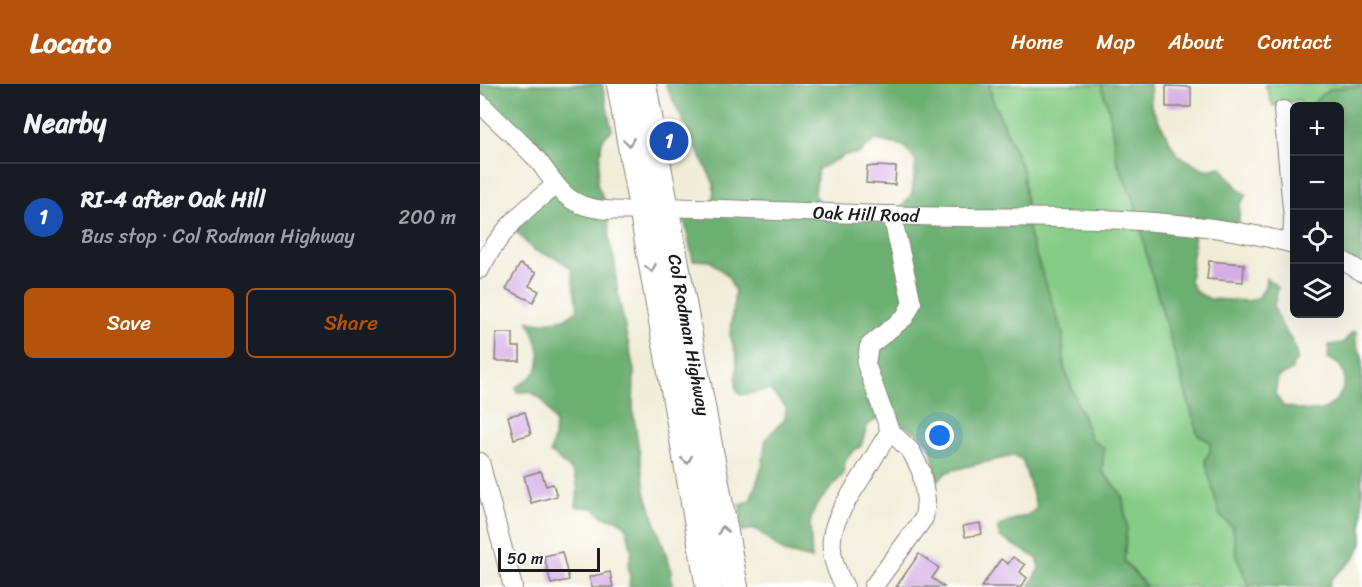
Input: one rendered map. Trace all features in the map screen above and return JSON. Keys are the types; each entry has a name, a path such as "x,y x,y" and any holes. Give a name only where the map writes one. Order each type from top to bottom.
{"highway":[{"name":"Col Rodman Highway","path":"620,84 653,209 735,587"},
{"name":"Col Rodman Highway","path":"643,84 653,209 709,587"}],"street":[{"name":"Oak Hill Road","path":"480,103 534,156 556,185 571,199 586,205 623,211 653,209 1023,218 1189,225 1253,234 1290,243"},
{"path":"1283,110 1292,210"},
{"path":"480,269 515,218 556,185"},
{"path":"873,587 924,518 926,500 921,471 911,451 890,430 866,364 869,346 905,317 912,303 892,215"},
{"path":"1344,261 1362,272"},
{"path":"845,587 835,570 831,535 838,513 890,430"},
{"path":"480,462 513,587"}],"green space":[{"path":"480,84 602,84 612,130 602,140 597,184 608,209 609,241 615,262 617,289 634,371 633,411 646,495 670,566 673,587 629,587 628,567 632,552 626,527 618,520 603,517 594,508 576,507 578,492 573,472 550,453 555,422 542,399 531,392 517,392 516,387 532,376 539,363 539,348 528,320 540,323 564,319 578,310 571,268 556,258 533,250 510,225 553,185 480,102"},
{"path":"665,84 989,84 992,98 1023,171 1029,235 1063,334 1064,368 1091,439 1104,448 1102,471 1122,495 1127,526 1124,561 1147,587 1029,587 1039,568 1038,559 1000,537 997,528 1037,508 1022,459 1013,456 973,465 947,472 937,481 930,445 921,436 882,415 867,426 861,446 846,460 844,473 815,507 810,523 812,559 784,552 756,529 742,531 740,504 750,501 762,467 766,438 785,419 786,407 770,390 740,395 736,389 737,357 730,335 735,292 728,276 710,261 693,260 682,209 713,207 714,184","holes":["876,140 904,146 916,162 912,193 897,214 822,210 815,194 818,169 845,155 858,154"]},
{"path":"989,84 1101,84 1109,111 1117,161 1136,207 1148,261 1198,435 1210,442 1210,452 1205,460 1220,515 1233,527 1236,554 1249,587 1147,587 1124,561 1127,526 1122,495 1102,471 1104,449 1091,439 1064,368 1063,334 1029,235 1023,171 992,98"},
{"path":"1101,84 1150,84 1151,106 1177,155 1206,170 1221,167 1239,190 1247,195 1240,204 1238,235 1195,231 1190,281 1196,292 1210,299 1249,301 1259,297 1265,286 1266,278 1278,287 1274,306 1280,323 1293,342 1298,360 1293,364 1292,370 1278,377 1275,394 1283,406 1316,411 1330,406 1335,401 1343,387 1344,380 1340,366 1328,358 1329,345 1343,343 1353,331 1356,332 1356,343 1362,356 1362,544 1354,559 1331,579 1329,587 1249,587 1236,554 1233,527 1220,516 1205,460 1210,452 1210,442 1198,435 1148,261 1136,207 1117,161 1109,111"},
{"path":"1265,84 1362,84 1362,87 1333,89 1323,94 1315,102 1300,102 1300,100 1273,106"},
{"path":"1362,87 1362,276 1344,265 1344,102 1315,102 1328,91"}],"building":[{"path":"1166,86 1191,87 1191,107 1166,107"},
{"path":"867,167 896,167 895,185 866,183"},
{"path":"1209,261 1244,264 1243,282 1207,279"},
{"path":"520,264 536,273 529,286 539,291 533,302 506,289"},
{"path":"496,333 513,333 513,347 520,347 520,361 495,361"},
{"path":"525,412 531,434 514,439 508,416"},
{"path":"541,471 546,486 553,484 557,496 531,503 524,476"},
{"path":"980,523 982,534 965,537 963,526"},
{"path":"562,552 569,580 551,584 544,556"},
{"path":"919,554 939,568 932,578 944,587 896,587"},
{"path":"1013,557 1025,565 1020,572 1027,578 1021,587 981,587 1001,559 1008,564"},
{"path":"610,572 613,587 592,587 589,577"}],"place":[{"name":"RI-4 after Oak Hill","path":"669,141"}]}
